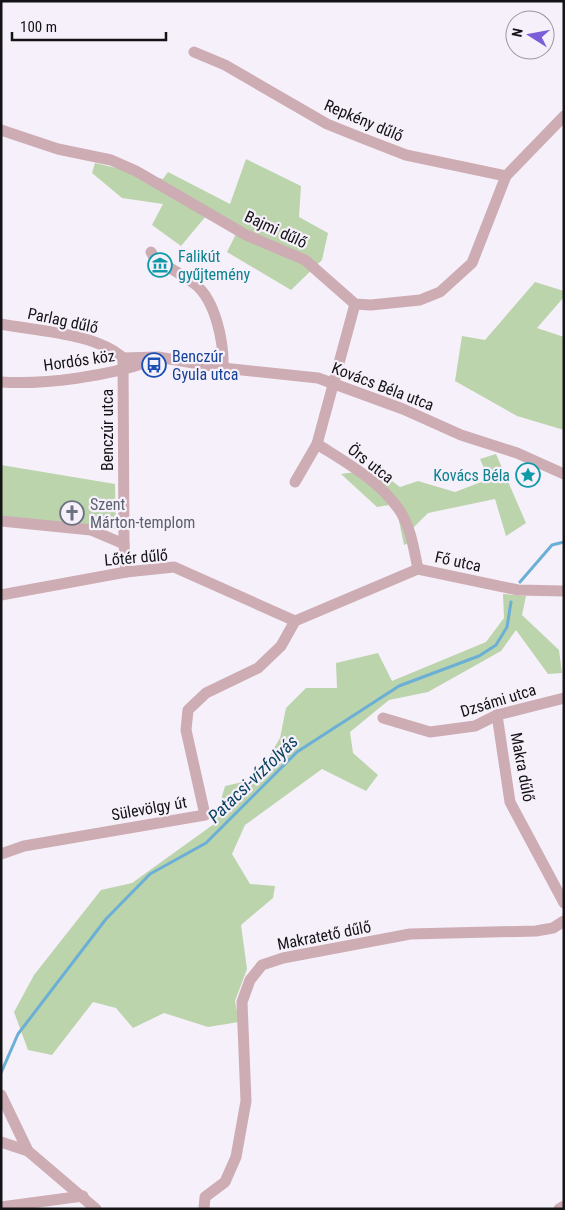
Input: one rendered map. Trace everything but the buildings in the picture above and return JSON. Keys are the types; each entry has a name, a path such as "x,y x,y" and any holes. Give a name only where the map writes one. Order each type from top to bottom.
{"street":[{"name":"Repkény dűlő","path":"194,52 224,65 327,124 362,138 406,155 506,176"},
{"path":"295,482 317,444 355,304 420,300 440,292 472,263 506,176 564,116"},
{"name":"Bajmi dűlő","path":"1,130 58,149 111,160 136,171 246,235 305,260 355,304"},
{"path":"151,252 155,259 197,286 210,305 218,323 224,351 223,368"},
{"name":"Parlag dűlő","path":"1,324 94,341 119,355"},
{"name":"Kovács Béla utca","path":"119,355 318,378 403,410 461,435 517,454 564,474"},
{"name":"Benczúr utca","path":"119,355 124,370 124,544 126,572"},
{"name":"Hordós köz","path":"1,382 41,383 124,370 158,358"},
{"name":"Örs utca","path":"317,444 347,463 380,488 401,512 410,533 418,570"},
{"path":"1,521 91,530 124,544"},
{"name":"Lőtér dűlő","path":"1,595 126,572 174,568 295,621"},
{"name":"Fő utca","path":"295,621 418,570 518,590 564,591"},
{"name":"Sülevölgy út","path":"1,854 24,846 205,815 186,730 188,710 206,693 258,668 281,646 295,621"},
{"name":"Dzsámi utca","path":"383,718 430,732 474,726 497,715 564,698"},
{"name":"Makra dűlő","path":"497,715 510,802 564,903"},
{"name":"Makratető dűlő","path":"204,1209 205,1197 225,1182 236,1157 246,1101 245,1026 242,1002 250,980 262,965 283,958 410,934 536,930 554,928 564,921"},
{"path":"1,1095 28,1151"},
{"path":"1,1142 28,1151 96,1209"},
{"path":"1,1208 83,1196"},
{"path":"559,1209 563,1207"}],"green space":[{"path":"246,159 301,186 299,217 328,233 322,260 291,290 227,252 236,234 206,216 181,246 152,225 163,204 122,198 92,173 95,163 163,179 168,172 230,204"},
{"path":"535,282 564,291 564,297 537,328 564,337 564,430 517,416 455,381 462,336 485,340"},
{"path":"496,454 526,523 506,536 495,499 428,513 411,530 415,540 404,545 398,516 389,505 377,507 341,474 376,469 400,487 418,481 455,492 489,479 480,459"},
{"path":"1,465 115,484 116,529 56,529 1,522"},
{"path":"503,594 526,596 522,615 559,650 562,673 548,674 516,630 501,651 428,692 389,700 350,732 353,753 378,775 366,791 322,769 245,825 232,854 250,884 275,886 273,898 241,925 247,969 235,1001 239,1022 208,1027 164,1013 133,1028 116,1008 93,1002 52,1055 28,1050 14,1012 34,975 101,890 132,883 214,824 225,786 256,779 280,738 286,708 306,688 337,688 336,663 378,653 392,681 486,642 504,618"}],"waterway":[{"name":"Patacsi-vízfolyás","path":"520,582 552,545 564,542"},
{"name":"Patacsi-vízfolyás","path":"1,1073 18,1034 106,919 150,874 206,843 297,752 399,686 479,656 496,645 507,627 511,602"}],"place":[{"name":"Falikút gyűjtemény","path":"160,265"},
{"name":"Benczúr Gyula utca","path":"154,365"},
{"name":"Kovács Béla","path":"528,475"},
{"name":"Szent Márton-templom","path":"72,513"}]}
